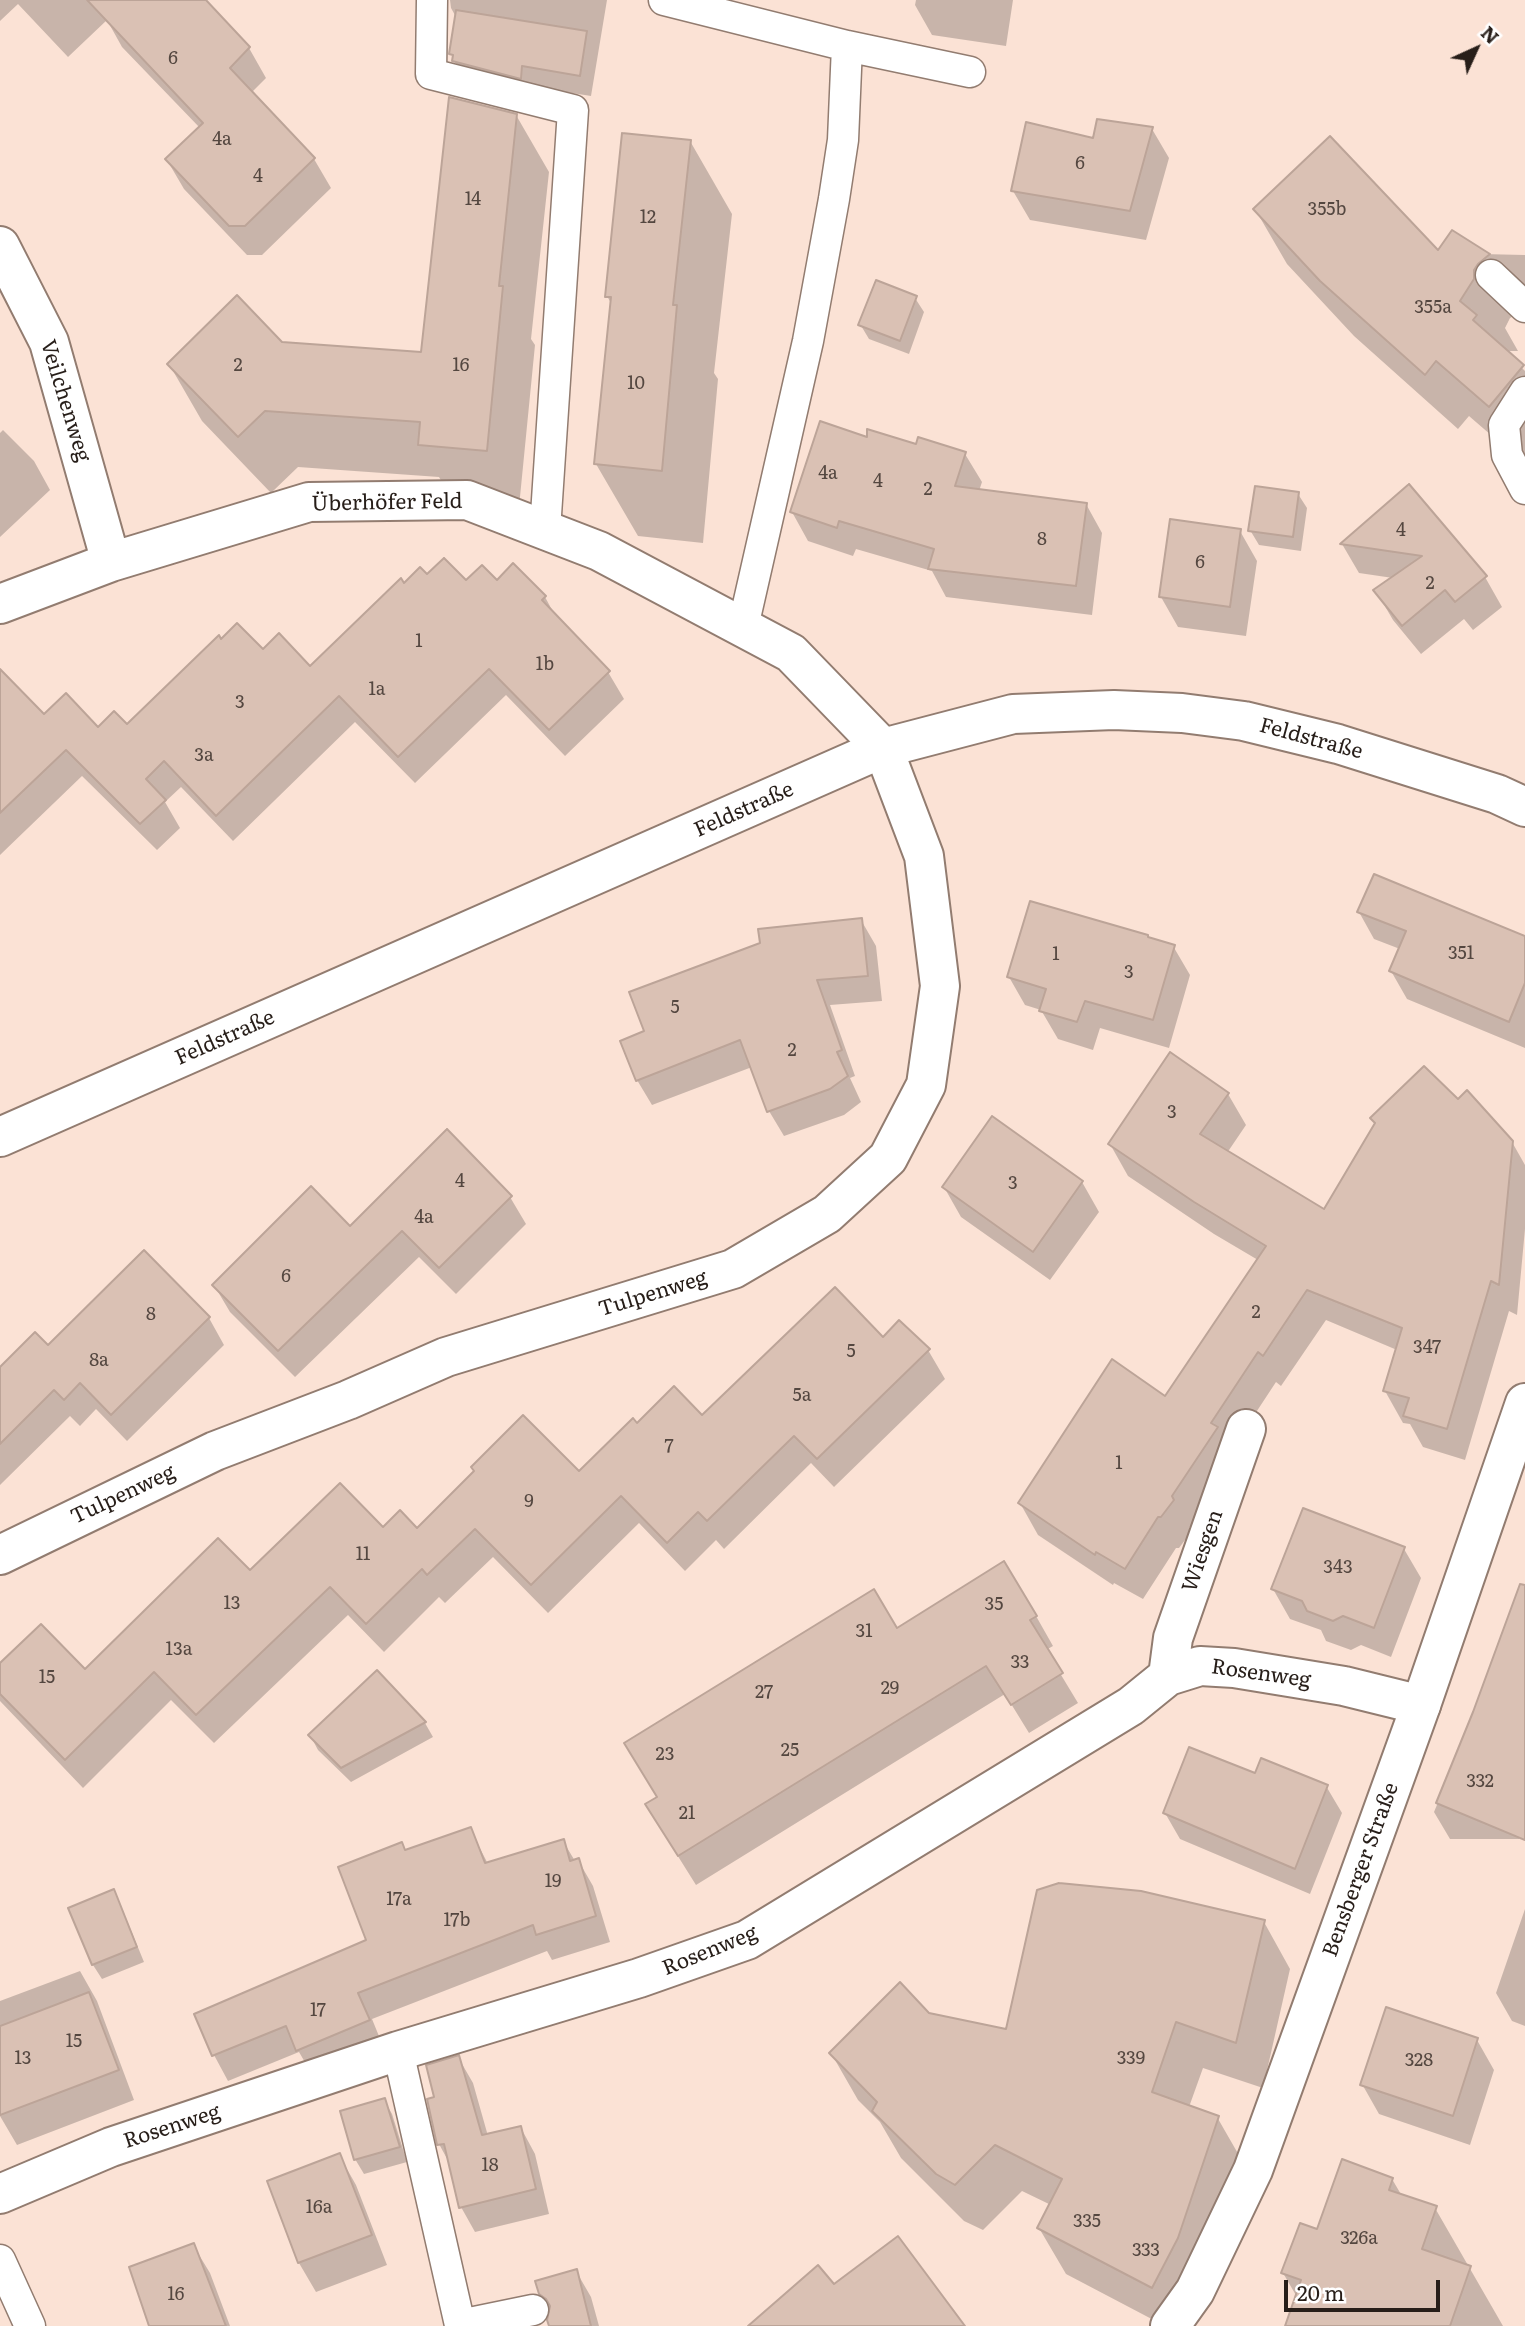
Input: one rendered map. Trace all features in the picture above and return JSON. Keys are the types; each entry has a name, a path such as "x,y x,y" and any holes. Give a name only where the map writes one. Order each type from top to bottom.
{"street":[{"name":"Veilchenweg","path":"0,246 50,342 111,562"},
{"name":"Überhöfer Feld","path":"0,604 111,562 309,502 467,500 599,551 791,653 883,748"},
{"name":"Feldstraße","path":"0,1137 883,748 1013,714 1114,710 1182,713 1244,721 1338,744 1497,794 1525,807"},
{"name":"Tulpenweg","path":"0,1555 215,1451 348,1400 446,1357 733,1269 827,1214 888,1158 926,1085 940,986 924,856 883,748"},
{"name":"Bensberger Straße","path":"1170,2326 1195,2291 1253,2170 1421,1705 1525,1403"},
{"name":"Wiesgen","path":"1168,1676 1173,1637 1246,1429"},
{"name":"Rosenweg","path":"0,2194 111,2147 398,2051 639,1978 747,1940 1131,1706 1168,1676 1200,1666 1234,1668 1344,1685 1421,1705"}],"lane":[{"path":"432,0 431,74 573,110 545,530"},
{"path":"664,0 847,46 970,72"},
{"path":"743,627 808,341 832,212 843,139 847,46"},
{"path":"1491,275 1525,307"},
{"path":"1525,392 1504,425 1507,455 1525,489"},
{"path":"398,2051 460,2325 533,2310"},
{"path":"0,2260 30,2326"}],"building":[{"path":"87,0 206,0 250,47 230,68 315,158 245,226 229,226 165,159 203,123"},
{"path":"456,10 587,31 580,76 522,66 521,79 452,61 453,55 449,54"},
{"path":"449,97 517,114 499,286 503,286 487,451 418,445 420,422 265,411 238,437 167,364 237,295 282,342 421,352"},
{"path":"1097,119 1153,127 1130,211 1011,191 1026,122 1093,138"},
{"path":"622,133 691,140 673,305 677,305 662,471 594,464 611,297 605,297"},
{"path":"1330,136 1438,250 1452,230 1490,254 1474,270 1474,279 1460,301 1477,315 1473,320 1524,365 1489,407 1436,361 1425,375 1320,281 1253,209"},
{"path":"876,280 917,296 900,341 858,325"},
{"path":"820,421 867,437 867,429 916,444 918,437 966,452 955,486 1087,503 1076,586 928,569 934,549 839,521 837,528 790,512"},
{"path":"1409,484 1487,576 1455,602 1445,590 1402,626 1373,590 1422,556 1340,544"},
{"path":"1255,486 1299,492 1293,537 1248,531"},
{"path":"1170,519 1241,529 1230,607 1159,597"},
{"path":"444,558 466,580 482,565 497,580 513,563 546,596 542,600 610,671 549,730 489,669 398,757 339,696 216,816 164,761 146,779 166,800 140,824 66,750 0,813 0,669 44,714 66,693 98,727 114,711 127,724 219,635 221,639 237,623 263,649 279,633 310,666 401,578 404,583 420,567 427,574"},
{"path":"1374,874 1525,936 1525,983 1509,1022 1389,971 1406,931 1357,912"},
{"path":"1030,901 1175,945 1153,1020 1085,1001 1077,1022 1039,1011 1046,989 1007,977"},
{"path":"862,918 868,976 817,980 842,1050 837,1052 848,1076 830,1089 767,1112 740,1040 636,1081 620,1041 644,1031 629,992 760,943 758,929"},
{"path":"1170,1052 1229,1093 1200,1134 1324,1209 1375,1123 1370,1118 1424,1066 1458,1099 1467,1090 1513,1141 1499,1285 1491,1281 1447,1429 1403,1416 1409,1398 1383,1391 1402,1328 1307,1290 1263,1356 1258,1352 1211,1423 1218,1427 1172,1496 1174,1500 1161,1517 1158,1517 1125,1569 1096,1552 1095,1555 1018,1503 1112,1359 1165,1396 1266,1246 1108,1144"},
{"path":"992,1116 1083,1181 1033,1252 942,1187"},
{"path":"447,1129 512,1196 439,1268 402,1231 278,1351 212,1285 311,1186 350,1226"},
{"path":"144,1250 210,1317 111,1415 80,1383 64,1400 54,1390 0,1444 0,1367 35,1332 48,1345"},
{"path":"835,1287 883,1337 899,1320 930,1349 817,1459 794,1436 707,1521 698,1512 667,1543 621,1496 531,1585 475,1529 427,1575 422,1569 366,1624 330,1587 196,1715 154,1672 65,1760 0,1694 0,1663 41,1624 85,1669 218,1538 250,1570 340,1483 383,1527 400,1510 417,1528 474,1471 471,1467 523,1415 579,1471 633,1418 637,1423 674,1386 702,1415"},
{"path":"1303,1508 1405,1547 1374,1628 1343,1616 1333,1621 1307,1611 1302,1601 1271,1589"},
{"path":"1004,1561 1037,1616 1030,1620 1063,1673 1011,1705 986,1666 678,1856 645,1804 657,1797 624,1743 874,1589 897,1628"},
{"path":"1520,1584 1525,1585 1525,1840 1436,1803"},
{"path":"377,1670 426,1722 341,1768 308,1735"},
{"path":"1189,1747 1255,1773 1261,1758 1328,1785 1295,1869 1163,1813"},
{"path":"471,1827 485,1863 564,1839 570,1861 579,1858 596,1916 536,1935 533,1925 358,1993 370,2020 296,2051 286,2026 212,2056 194,2014 366,1940 338,1867 402,1842 405,1850"},
{"path":"1059,1883 1141,1891 1265,1920 1236,2043 1176,2022 1152,2092 1219,2116 1178,2238 1152,2288 1037,2228 1062,2179 995,2145 955,2185 936,2174 872,2111 877,2102 829,2053 900,1982 929,2013 1006,2029 1037,1890"},
{"path":"114,1889 137,1947 92,1965 68,1908"},
{"path":"89,1992 119,2070 0,2115 0,2026"},
{"path":"1386,2007 1478,2038 1453,2116 1360,2085"},
{"path":"459,2055 482,2135 521,2126 536,2189 459,2208 444,2144 437,2145 427,2099 434,2097 426,2065"},
{"path":"385,2098 400,2147 354,2160 340,2111"},
{"path":"340,2153 372,2235 298,2263 267,2181"},
{"path":"1342,2159 1393,2178 1389,2190 1437,2206 1422,2249 1471,2266 1450,2326 1285,2326 1301,2280 1281,2273 1300,2223 1317,2229"},
{"path":"898,2236 965,2326 748,2326 818,2265 834,2284"},
{"path":"194,2243 226,2326 149,2326 129,2267"},
{"path":"577,2269 591,2326 549,2326 547,2320 550,2306 539,2294 535,2281"}]}
